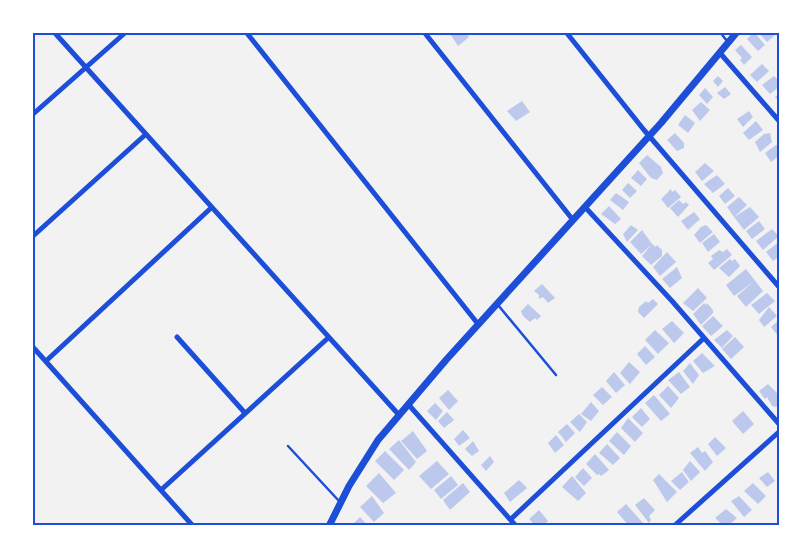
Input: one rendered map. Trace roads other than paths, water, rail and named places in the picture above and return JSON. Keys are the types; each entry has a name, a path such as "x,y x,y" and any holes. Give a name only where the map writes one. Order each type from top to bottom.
{"street":[{"path":"54,32 399,415"},
{"path":"32,115 126,32"},
{"path":"246,32 478,324"},
{"path":"424,32 573,220"},
{"path":"566,32 649,136 780,288"},
{"path":"329,526 368,452 478,324 649,136 737,32"},
{"path":"720,53 780,122"},
{"path":"32,237 145,135"},
{"path":"585,207 780,425"},
{"path":"46,361 211,208"},
{"path":"178,337 245,413"},
{"path":"160,490 328,338"},
{"path":"511,519 704,338"},
{"path":"32,346 193,526"},
{"path":"408,404 516,526"},
{"path":"674,526 780,431"}],"lane":[{"path":"720,32 729,42"},
{"path":"497,304 556,375"},
{"path":"288,446 340,502"}]}
